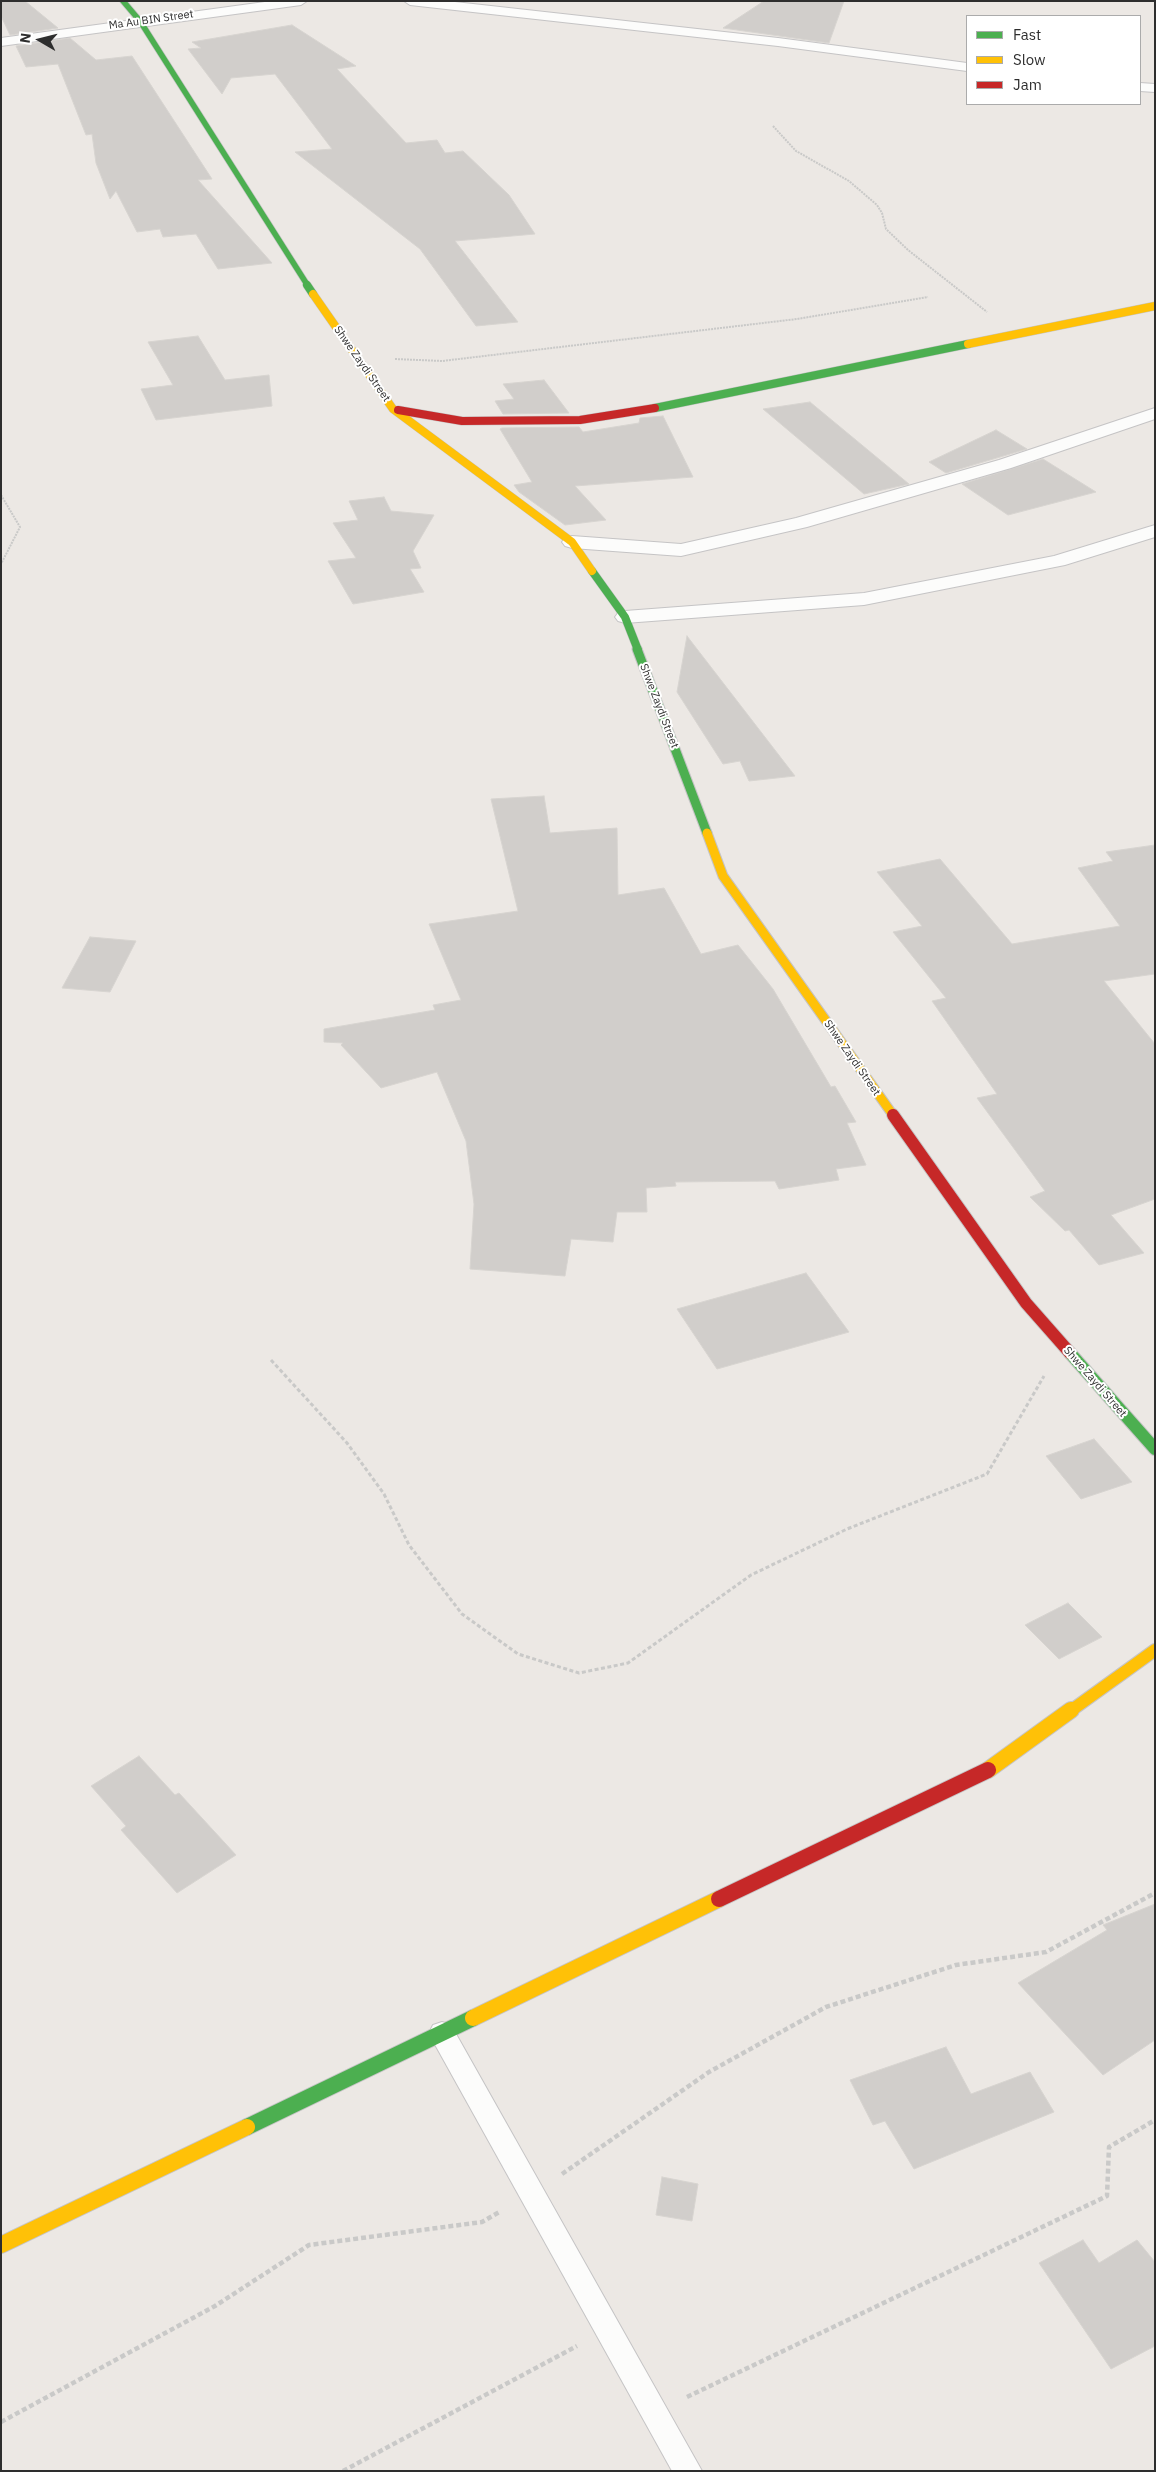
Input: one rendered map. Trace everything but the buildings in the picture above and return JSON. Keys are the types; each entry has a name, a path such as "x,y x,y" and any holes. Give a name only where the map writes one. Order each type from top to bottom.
{"street":[{"name":"Shwe Zaydi Street","path":"123,1 140,21 319,304 393,409 572,542 626,616 723,876 1026,1304 1155,1449"},
{"name":"Ma Au BIN Street","path":"1,42 140,21 301,1"},
{"path":"410,1 778,42 966,66"},
{"path":"1141,86 1155,88"},
{"path":"393,409 462,421 580,420 642,411 1155,306"},
{"path":"572,542 681,550 800,523 1004,464 1155,413"},
{"path":"626,616 864,599 1058,561 1155,531"},
{"path":"1,2245 992,1768 1155,1650"}],"lane":[{"path":"442,2033 688,2471"}],"path":[{"path":"773,126 796,151 849,181 877,205 882,213 886,229 908,250 1017,335"},
{"path":"357,357 442,361 797,319 928,297"},
{"path":"1,495 20,527 1,564"},
{"path":"271,1360 347,1442 384,1494 409,1545 462,1614 518,1654 579,1674 628,1663 751,1575 847,1529 987,1474 1062,1344"},
{"path":"554,2179 578,2165 709,2072 826,2007 956,1965 1046,1952 1155,1893"},
{"path":"655,2413 1107,2196 1109,2147 1155,2120"},
{"path":"1,2422 216,2306 309,2245 482,2222 506,2208"},
{"path":"343,2471 608,2329"}],"traffic: fast":[{"path":"123,1 140,21 313,294"},
{"path":"655,408 968,344"},
{"path":"592,571 625,617 707,833"},
{"path":"1070,1353 1155,1449"},
{"path":"247,2127 473,2018"}],"traffic: slow":[{"path":"313,294 393,409 572,542 592,571"},
{"path":"968,344 1155,306"},
{"path":"707,833 723,876 893,1115"},
{"path":"988,1770 1155,1650"},
{"path":"473,2018 719,1899"},
{"path":"1,2245 247,2127"}],"traffic: jam":[{"path":"398,410 462,421 580,420 655,408"},
{"path":"893,1115 1026,1303 1070,1353"},
{"path":"719,1899 988,1770"}]}
